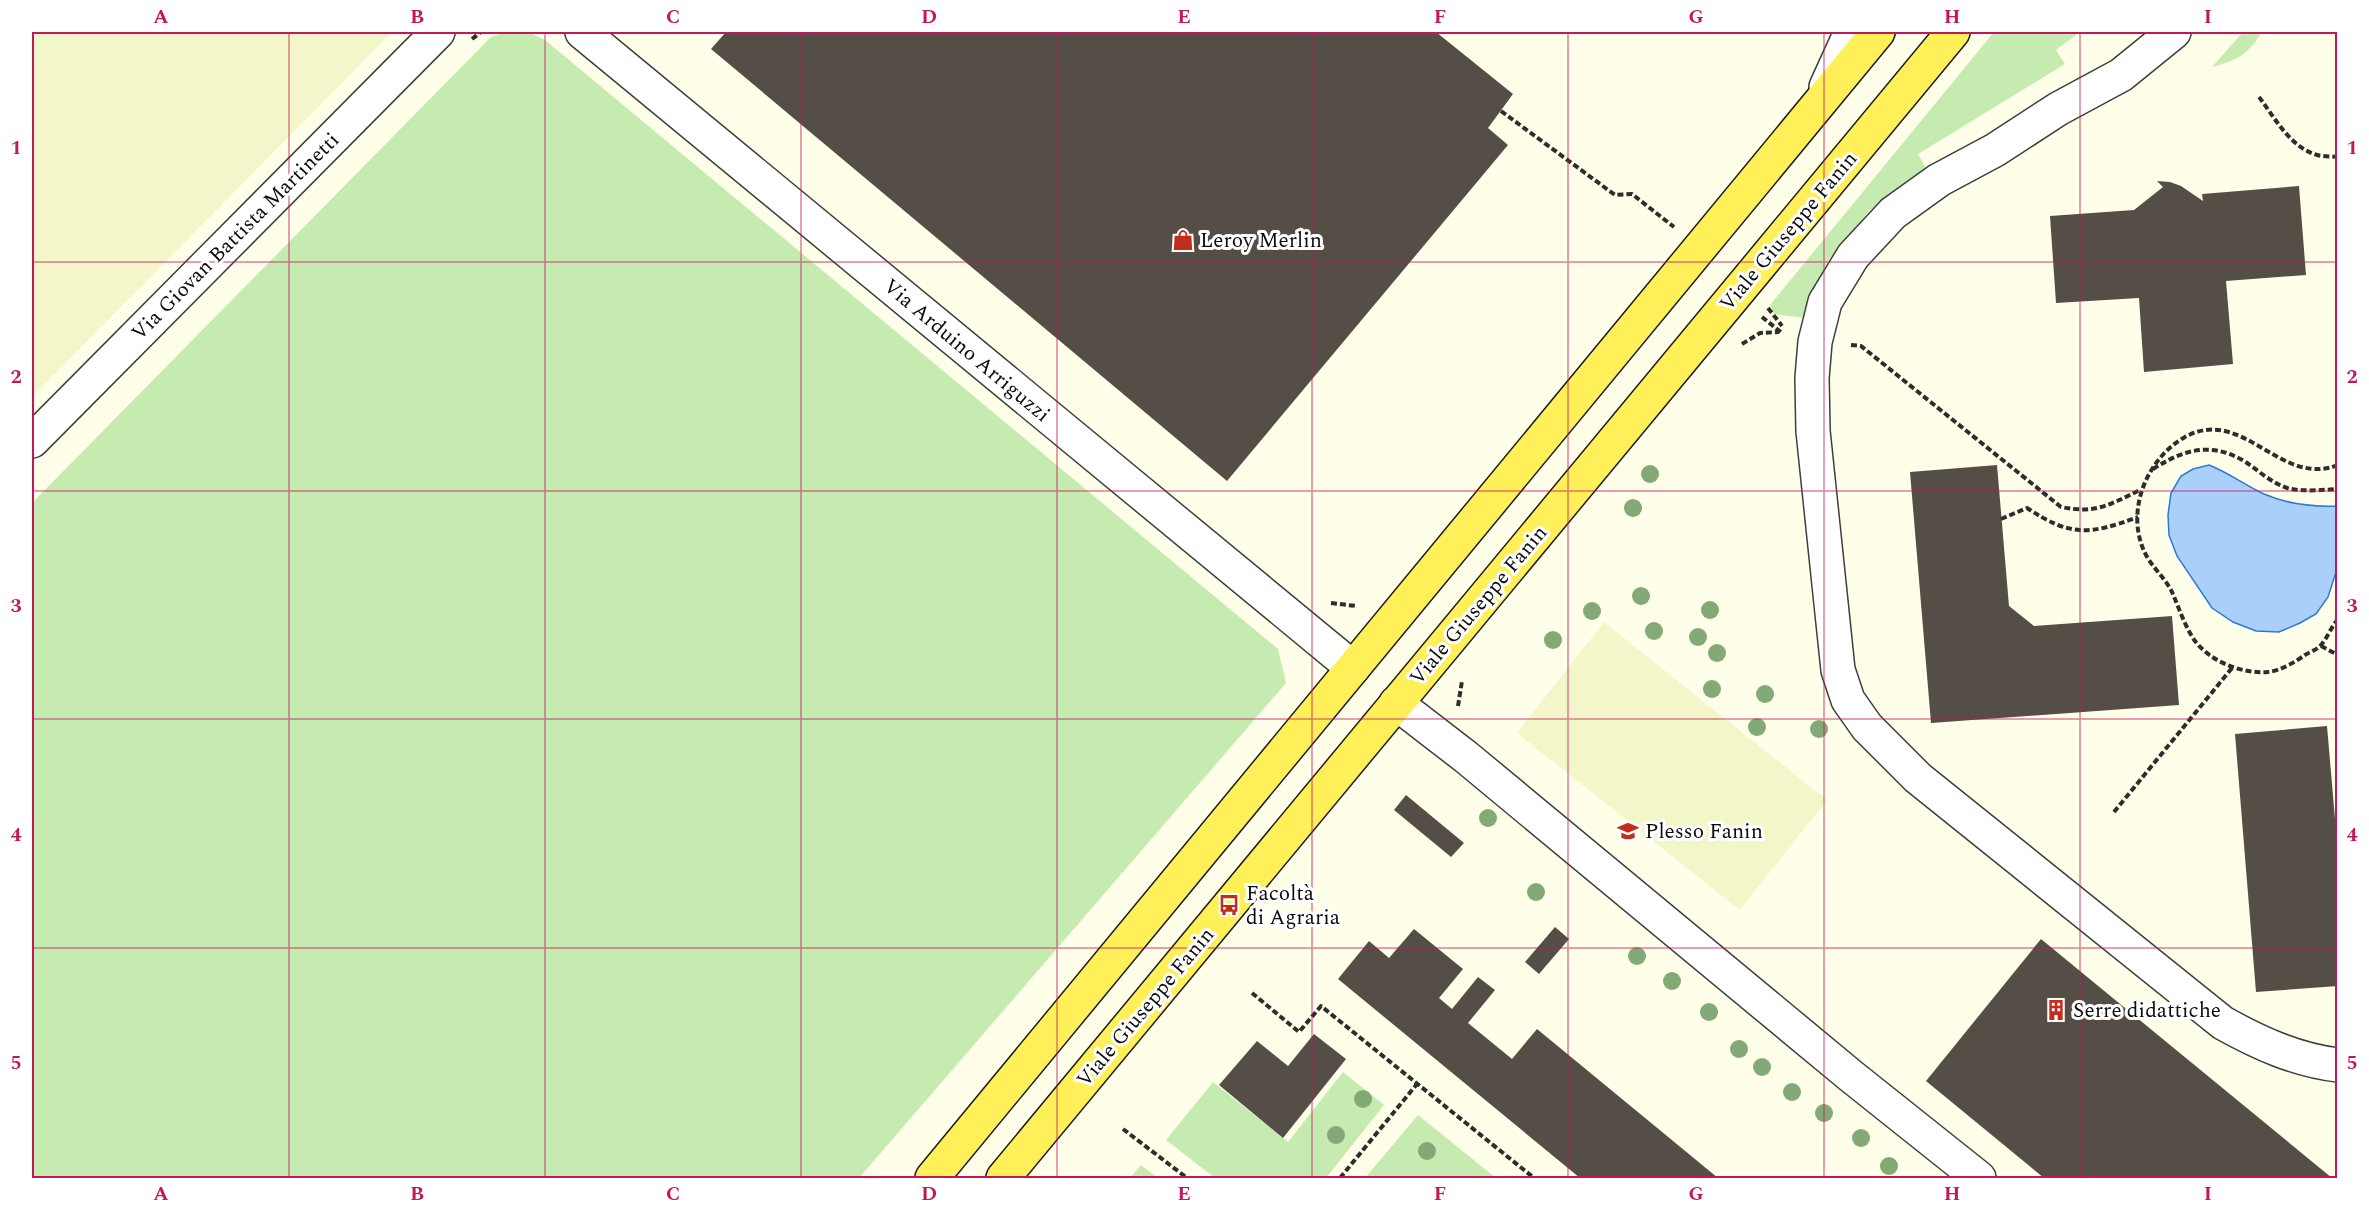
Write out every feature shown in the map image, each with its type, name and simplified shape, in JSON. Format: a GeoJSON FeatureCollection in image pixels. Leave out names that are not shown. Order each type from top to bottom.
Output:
{"type":"FeatureCollection","features":[{"type":"Feature","properties":{"kind":"main road"},"geometry":{"type":"LineString","coordinates":[[932,1179],[1878,32]]}},
{"type":"Feature","properties":{"kind":"main road","name":"Viale Giuseppe Fanin"},"geometry":{"type":"LineString","coordinates":[[1003,1179],[1953,32]]}},
{"type":"Feature","properties":{"kind":"street","name":"Via Giovan Battista Martinetti"},"geometry":{"type":"LineString","coordinates":[[32,441],[438,32]]}},
{"type":"Feature","properties":{"kind":"street","name":"Via Arduino Arriguzzi"},"geometry":{"type":"LineString","coordinates":[[582,32],[1353,668]]}},
{"type":"Feature","properties":{"kind":"street"},"geometry":{"type":"LineString","coordinates":[[1818,103],[1851,32]]}},
{"type":"Feature","properties":{"kind":"street"},"geometry":{"type":"LineString","coordinates":[[2174,32],[2121,75],[2058,109],[1995,150],[1939,180],[1893,213],[1853,256],[1801,337],[1812,378],[1813,431],[1838,670],[1848,700],[1867,727],[1918,778],[2223,1023],[2257,1042],[2288,1054],[2337,1065]]}},
{"type":"Feature","properties":{"kind":"street"},"geometry":{"type":"LineString","coordinates":[[1396,703],[1467,757],[1979,1179]]}},
{"type":"Feature","properties":{"kind":"path"},"geometry":{"type":"LineString","coordinates":[[2259,98],[2289,137],[2302,148],[2316,155],[2337,157]]}},
{"type":"Feature","properties":{"kind":"path"},"geometry":{"type":"LineString","coordinates":[[1501,111],[1615,195],[1632,194],[1701,247]]}},
{"type":"Feature","properties":{"kind":"path"},"geometry":{"type":"LineString","coordinates":[[1745,285],[1801,337],[1861,346],[2061,507],[2081,511],[2106,507],[2140,490]]}},
{"type":"Feature","properties":{"kind":"path"},"geometry":{"type":"LineString","coordinates":[[2337,465],[2314,471],[2291,466],[2251,440],[2232,432],[2210,430],[2186,436],[2161,454],[2150,471],[2140,490],[2138,517],[2145,553],[2170,589],[2195,641],[2212,658],[2232,668],[2268,672],[2292,663],[2320,646],[2337,619]]}},
{"type":"Feature","properties":{"kind":"path"},"geometry":{"type":"LineString","coordinates":[[2150,471],[2169,459],[2195,449],[2217,451],[2242,460],[2268,479],[2288,488],[2337,489]]}},
{"type":"Feature","properties":{"kind":"path"},"geometry":{"type":"LineString","coordinates":[[2001,519],[2026,508],[2050,523],[2066,529],[2088,532],[2113,527],[2138,517]]}},
{"type":"Feature","properties":{"kind":"path"},"geometry":{"type":"LineString","coordinates":[[2320,646],[2337,655]]}},
{"type":"Feature","properties":{"kind":"path"},"geometry":{"type":"LineString","coordinates":[[2114,812],[2232,668]]}},
{"type":"Feature","properties":{"kind":"path"},"geometry":{"type":"LineString","coordinates":[[1252,993],[1299,1032],[1321,1006],[1534,1179]]}},
{"type":"Feature","properties":{"kind":"path"},"geometry":{"type":"LineString","coordinates":[[1340,1179],[1417,1084]]}},
{"type":"Feature","properties":{"kind":"path"},"geometry":{"type":"LineString","coordinates":[[1123,1129],[1187,1179]]}},
{"type":"Feature","properties":{"kind":"green space"},"geometry":{"type":"Polygon","coordinates":[[[32,32],[392,32],[32,397],[32,32]]]}},
{"type":"Feature","properties":{"kind":"green space"},"geometry":{"type":"Polygon","coordinates":[[[505,32],[528,32],[545,40],[1278,649],[1286,683],[859,1178],[32,1178],[32,503],[491,37],[505,32]]]}},
{"type":"Feature","properties":{"kind":"green space"},"geometry":{"type":"Polygon","coordinates":[[[1994,32],[2080,32],[2056,50],[2065,64],[1918,154],[1928,172],[1870,210],[1827,262],[1805,318],[1774,314],[1770,305],[1994,32]]]}},
{"type":"Feature","properties":{"kind":"green space"},"geometry":{"type":"Polygon","coordinates":[[[2243,32],[2262,32],[2242,55],[2212,67],[2243,32]]]}},
{"type":"Feature","properties":{"kind":"green space"},"geometry":{"type":"Polygon","coordinates":[[[1604,622],[1827,800],[1740,910],[1517,733],[1604,622]]]}},
{"type":"Feature","properties":{"kind":"green space"},"geometry":{"type":"Polygon","coordinates":[[[1343,1072],[1384,1105],[1326,1178],[1215,1178],[1166,1140],[1213,1082],[1288,1142],[1343,1072]]]}},
{"type":"Feature","properties":{"kind":"green space"},"geometry":{"type":"Polygon","coordinates":[[[1418,1115],[1496,1178],[1365,1178],[1418,1115]]]}},
{"type":"Feature","properties":{"kind":"green space"},"geometry":{"type":"Polygon","coordinates":[[[1141,1165],[1158,1178],[1130,1178],[1141,1165]]]}},
{"type":"Feature","properties":{"kind":"water"},"geometry":{"type":"Polygon","coordinates":[[[2209,465],[2282,500],[2318,506],[2337,506],[2337,569],[2328,597],[2316,614],[2279,632],[2256,631],[2233,622],[2212,608],[2177,556],[2169,535],[2168,515],[2171,493],[2181,476],[2193,469],[2209,465]]]}},
{"type":"Feature","properties":{"kind":"building","name":"Leroy Merlin"},"geometry":{"type":"Polygon","coordinates":[[[726,32],[1436,32],[1513,94],[1488,128],[1508,145],[1227,481],[711,49],[726,32]]]}},
{"type":"Feature","properties":{"kind":"building"},"geometry":{"type":"Polygon","coordinates":[[[2157,181],[2181,186],[2203,201],[2202,194],[2299,186],[2306,275],[2226,281],[2233,364],[2144,372],[2139,298],[2056,303],[2050,216],[2134,210],[2163,187],[2157,181]]]}},
{"type":"Feature","properties":{"kind":"building"},"geometry":{"type":"Polygon","coordinates":[[[1997,465],[2009,606],[2034,626],[2172,616],[2179,705],[1931,723],[1910,472],[1997,465]]]}},
{"type":"Feature","properties":{"kind":"building"},"geometry":{"type":"Polygon","coordinates":[[[2327,726],[2338,854],[2338,986],[2256,992],[2235,734],[2327,726]]]}},
{"type":"Feature","properties":{"kind":"building"},"geometry":{"type":"Polygon","coordinates":[[[1406,795],[1464,843],[1451,857],[1394,810],[1406,795]]]}},
{"type":"Feature","properties":{"kind":"building"},"geometry":{"type":"Polygon","coordinates":[[[1555,927],[1569,939],[1539,974],[1525,962],[1555,927]]]}},
{"type":"Feature","properties":{"kind":"building"},"geometry":{"type":"Polygon","coordinates":[[[1414,929],[1463,969],[1439,998],[1452,1009],[1478,977],[1495,990],[1468,1023],[1512,1059],[1537,1029],[1718,1178],[1580,1178],[1338,979],[1369,941],[1389,958],[1414,929]]]}},
{"type":"Feature","properties":{"kind":"building","name":"Serre didattiche"},"geometry":{"type":"Polygon","coordinates":[[[2041,939],[2332,1178],[2044,1178],[1926,1081],[2041,939]]]}},
{"type":"Feature","properties":{"kind":"building"},"geometry":{"type":"Polygon","coordinates":[[[1314,1034],[1346,1059],[1283,1138],[1219,1085],[1257,1041],[1288,1066],[1314,1034]]]}},
{"type":"Feature","properties":{"kind":"place","name":"Leroy Merlin"},"geometry":{"type":"Point","coordinates":[1183,240]}},
{"type":"Feature","properties":{"kind":"place","name":"Plesso Fanin"},"geometry":{"type":"Point","coordinates":[1628,831]}},
{"type":"Feature","properties":{"kind":"place","name":"Facoltà di Agraria"},"geometry":{"type":"Point","coordinates":[1229,905]}},
{"type":"Feature","properties":{"kind":"place","name":"Serre didattiche"},"geometry":{"type":"Point","coordinates":[2056,1010]}}]}
